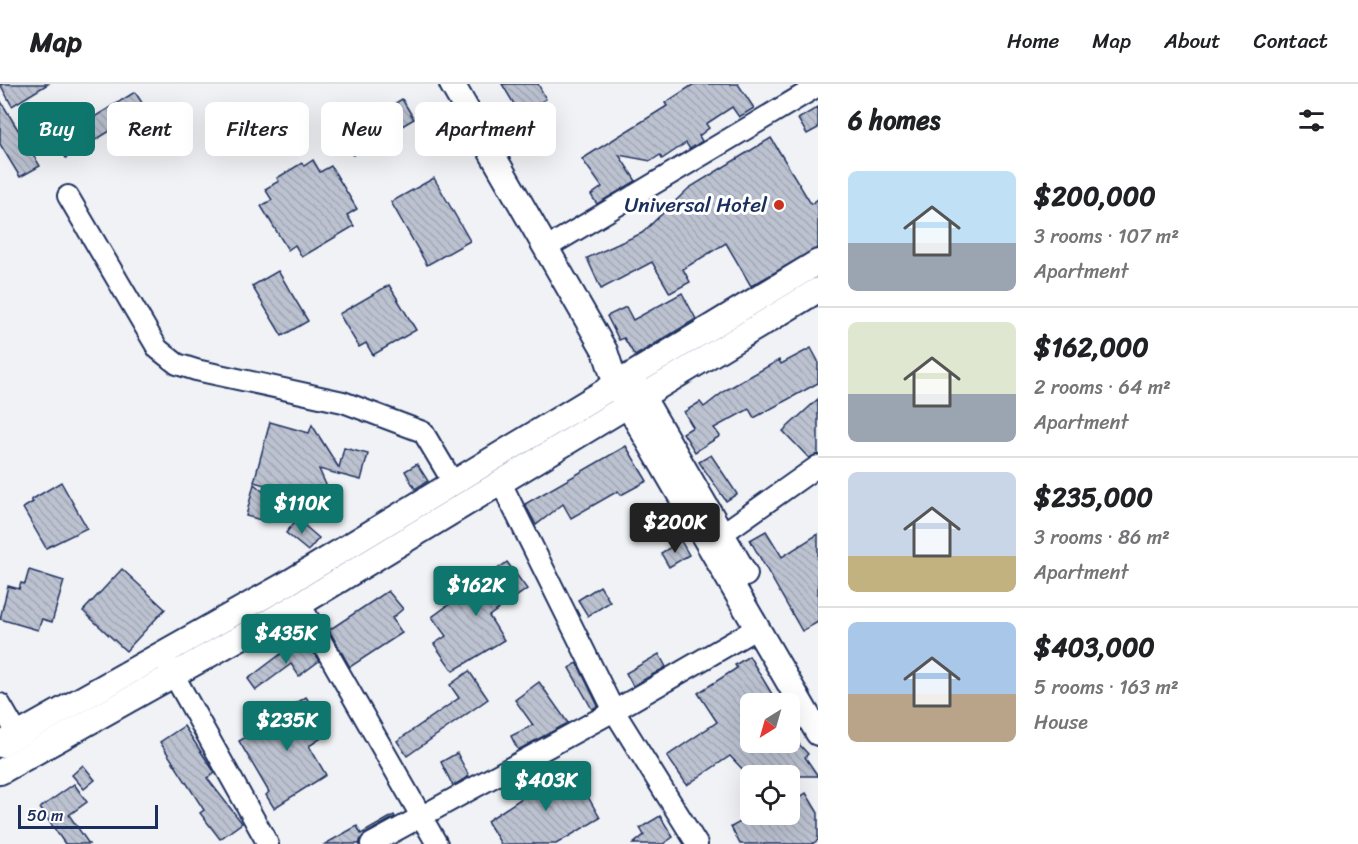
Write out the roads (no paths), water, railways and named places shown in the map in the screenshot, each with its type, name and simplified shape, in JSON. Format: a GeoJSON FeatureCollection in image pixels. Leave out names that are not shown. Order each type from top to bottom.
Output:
{"type":"FeatureCollection","features":[{"type":"Feature","properties":{"kind":"main road"},"geometry":{"type":"LineString","coordinates":[[458,86],[605,351],[722,534],[818,701]]}},
{"type":"Feature","properties":{"kind":"main road"},"geometry":{"type":"LineString","coordinates":[[0,772],[300,604],[500,481],[818,262]]}},
{"type":"Feature","properties":{"kind":"main road"},"geometry":{"type":"LineString","coordinates":[[9,740],[288,583],[454,484],[818,290]]}},
{"type":"Feature","properties":{"kind":"main road"},"geometry":{"type":"LineString","coordinates":[[630,391],[757,628],[818,733]]}},
{"type":"Feature","properties":{"kind":"street"},"geometry":{"type":"LineString","coordinates":[[546,248],[818,86]]}},
{"type":"Feature","properties":{"kind":"street"},"geometry":{"type":"LineString","coordinates":[[68,196],[158,349],[177,363],[196,370],[343,402],[423,432],[454,484]]}},
{"type":"Feature","properties":{"kind":"street"},"geometry":{"type":"LineString","coordinates":[[722,534],[818,466]]}},
{"type":"Feature","properties":{"kind":"street"},"geometry":{"type":"LineString","coordinates":[[500,481],[614,711],[697,844]]}},
{"type":"Feature","properties":{"kind":"street"},"geometry":{"type":"LineString","coordinates":[[300,604],[420,818],[437,844]]}},
{"type":"Feature","properties":{"kind":"street"},"geometry":{"type":"LineString","coordinates":[[371,844],[614,711],[757,628]]}},
{"type":"Feature","properties":{"kind":"street"},"geometry":{"type":"LineString","coordinates":[[161,653],[268,844]]}},
{"type":"Feature","properties":{"kind":"street"},"geometry":{"type":"LineString","coordinates":[[0,704],[9,740]]}},
{"type":"Feature","properties":{"kind":"place","name":"Universal Hotel"},"geometry":{"type":"Point","coordinates":[779,205]}}]}
